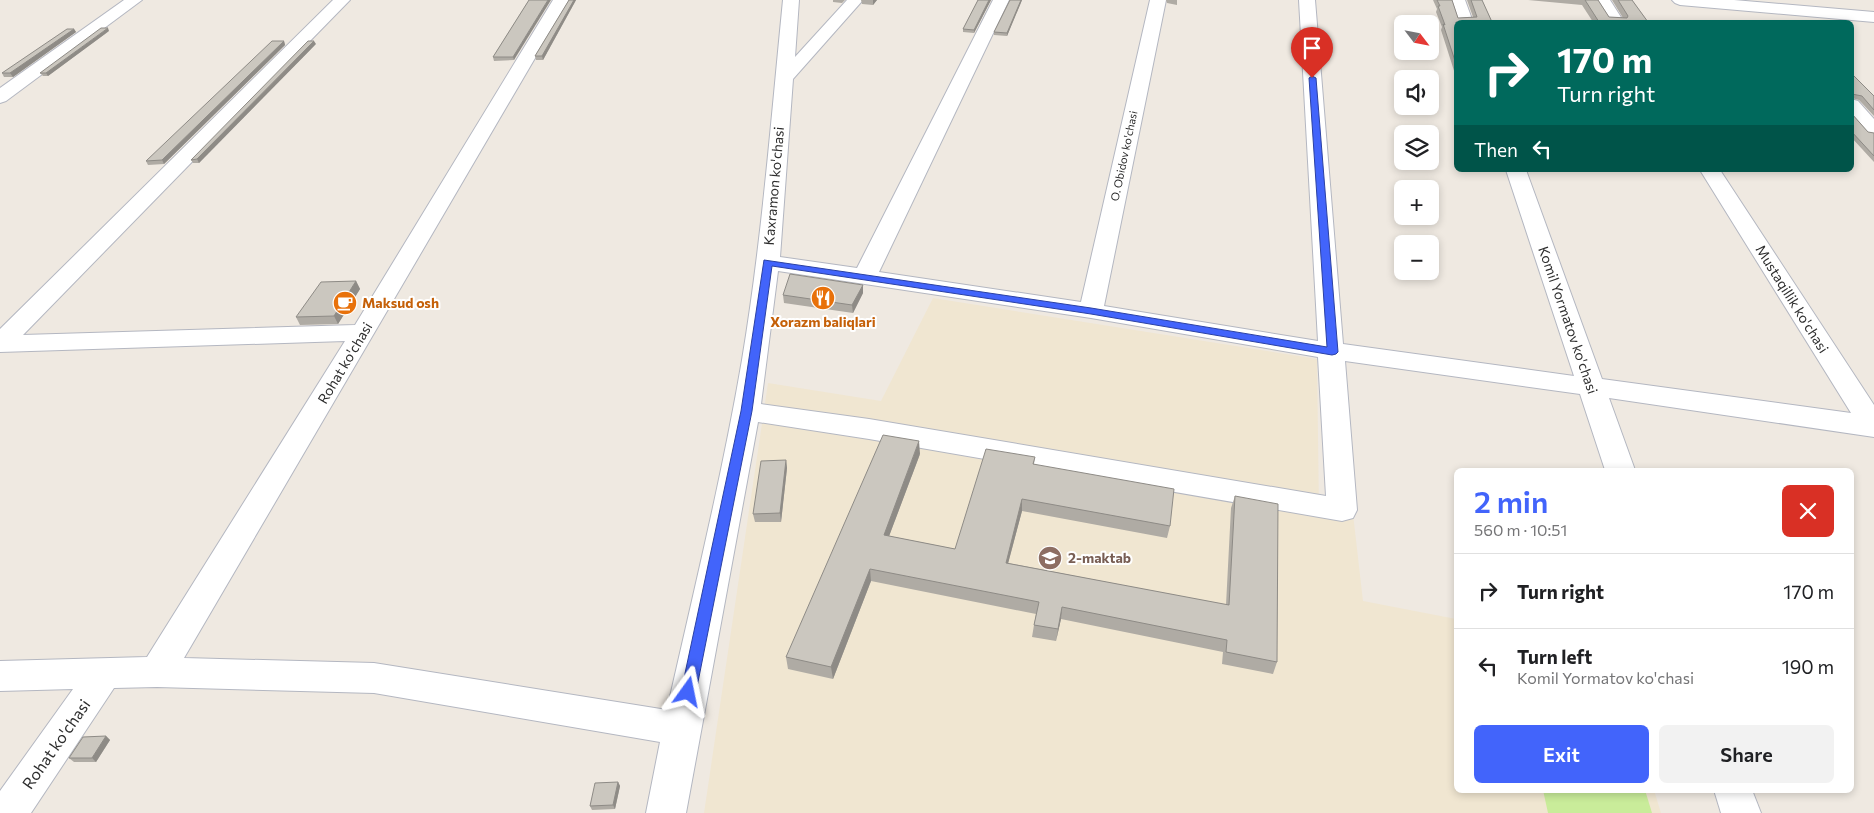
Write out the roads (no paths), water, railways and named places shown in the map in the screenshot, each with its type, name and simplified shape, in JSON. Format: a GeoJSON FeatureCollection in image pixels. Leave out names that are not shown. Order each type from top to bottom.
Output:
{"type":"FeatureCollection","features":[{"type":"Feature","properties":{"kind":"street"},"geometry":{"type":"LineString","coordinates":[[0,97],[134,0]]}},
{"type":"Feature","properties":{"kind":"street"},"geometry":{"type":"LineString","coordinates":[[342,0],[0,344],[363,333]]}},
{"type":"Feature","properties":{"kind":"street","name":"Rohat ko'chasi"},"geometry":{"type":"LineString","coordinates":[[157,672],[363,333],[561,0]]}},
{"type":"Feature","properties":{"kind":"street","name":"Kaxramon ko'chasi"},"geometry":{"type":"LineString","coordinates":[[666,813],[681,729],[747,411],[768,262],[791,0]]}},
{"type":"Feature","properties":{"kind":"street"},"geometry":{"type":"LineString","coordinates":[[784,79],[855,0]]}},
{"type":"Feature","properties":{"kind":"street"},"geometry":{"type":"LineString","coordinates":[[865,277],[1001,0]]}},
{"type":"Feature","properties":{"kind":"street","name":"O. Obidov ko'chasi"},"geometry":{"type":"LineString","coordinates":[[1091,311],[1158,0]]}},
{"type":"Feature","properties":{"kind":"street"},"geometry":{"type":"LineString","coordinates":[[747,411],[879,431],[1342,510],[1307,0]]}},
{"type":"Feature","properties":{"kind":"street"},"geometry":{"type":"LineString","coordinates":[[1457,0],[1464,20]]}},
{"type":"Feature","properties":{"kind":"street"},"geometry":{"type":"LineString","coordinates":[[1602,0],[1615,20]]}},
{"type":"Feature","properties":{"kind":"street"},"geometry":{"type":"LineString","coordinates":[[1680,0],[1757,3],[1874,17]]}},
{"type":"Feature","properties":{"kind":"street"},"geometry":{"type":"LineString","coordinates":[[1757,3],[1773,20]]}},
{"type":"Feature","properties":{"kind":"street"},"geometry":{"type":"LineString","coordinates":[[1854,108],[1874,130]]}},
{"type":"Feature","properties":{"kind":"street","name":"Komil Yormatov ko'chasi"},"geometry":{"type":"LineString","coordinates":[[1517,172],[1619,468]]}},
{"type":"Feature","properties":{"kind":"street","name":"Mustaqillik ko'chasi"},"geometry":{"type":"LineString","coordinates":[[1711,172],[1874,426]]}},
{"type":"Feature","properties":{"kind":"street"},"geometry":{"type":"LineString","coordinates":[[768,262],[1091,311],[1332,352],[1874,426]]}},
{"type":"Feature","properties":{"kind":"street"},"geometry":{"type":"LineString","coordinates":[[0,676],[157,672],[374,678],[681,729]]}},
{"type":"Feature","properties":{"kind":"street","name":"Rohat ko'chasi"},"geometry":{"type":"LineString","coordinates":[[8,813],[104,674]]}},
{"type":"Feature","properties":{"kind":"street"},"geometry":{"type":"LineString","coordinates":[[1734,793],[1741,813]]}},
{"type":"Feature","properties":{"kind":"place","name":"Xorazm baliqlari"},"geometry":{"type":"Point","coordinates":[823,298]}},
{"type":"Feature","properties":{"kind":"place","name":"Maksud osh"},"geometry":{"type":"Point","coordinates":[345,303]}},
{"type":"Feature","properties":{"kind":"place","name":"2-maktab"},"geometry":{"type":"Point","coordinates":[1050,558]}}]}
